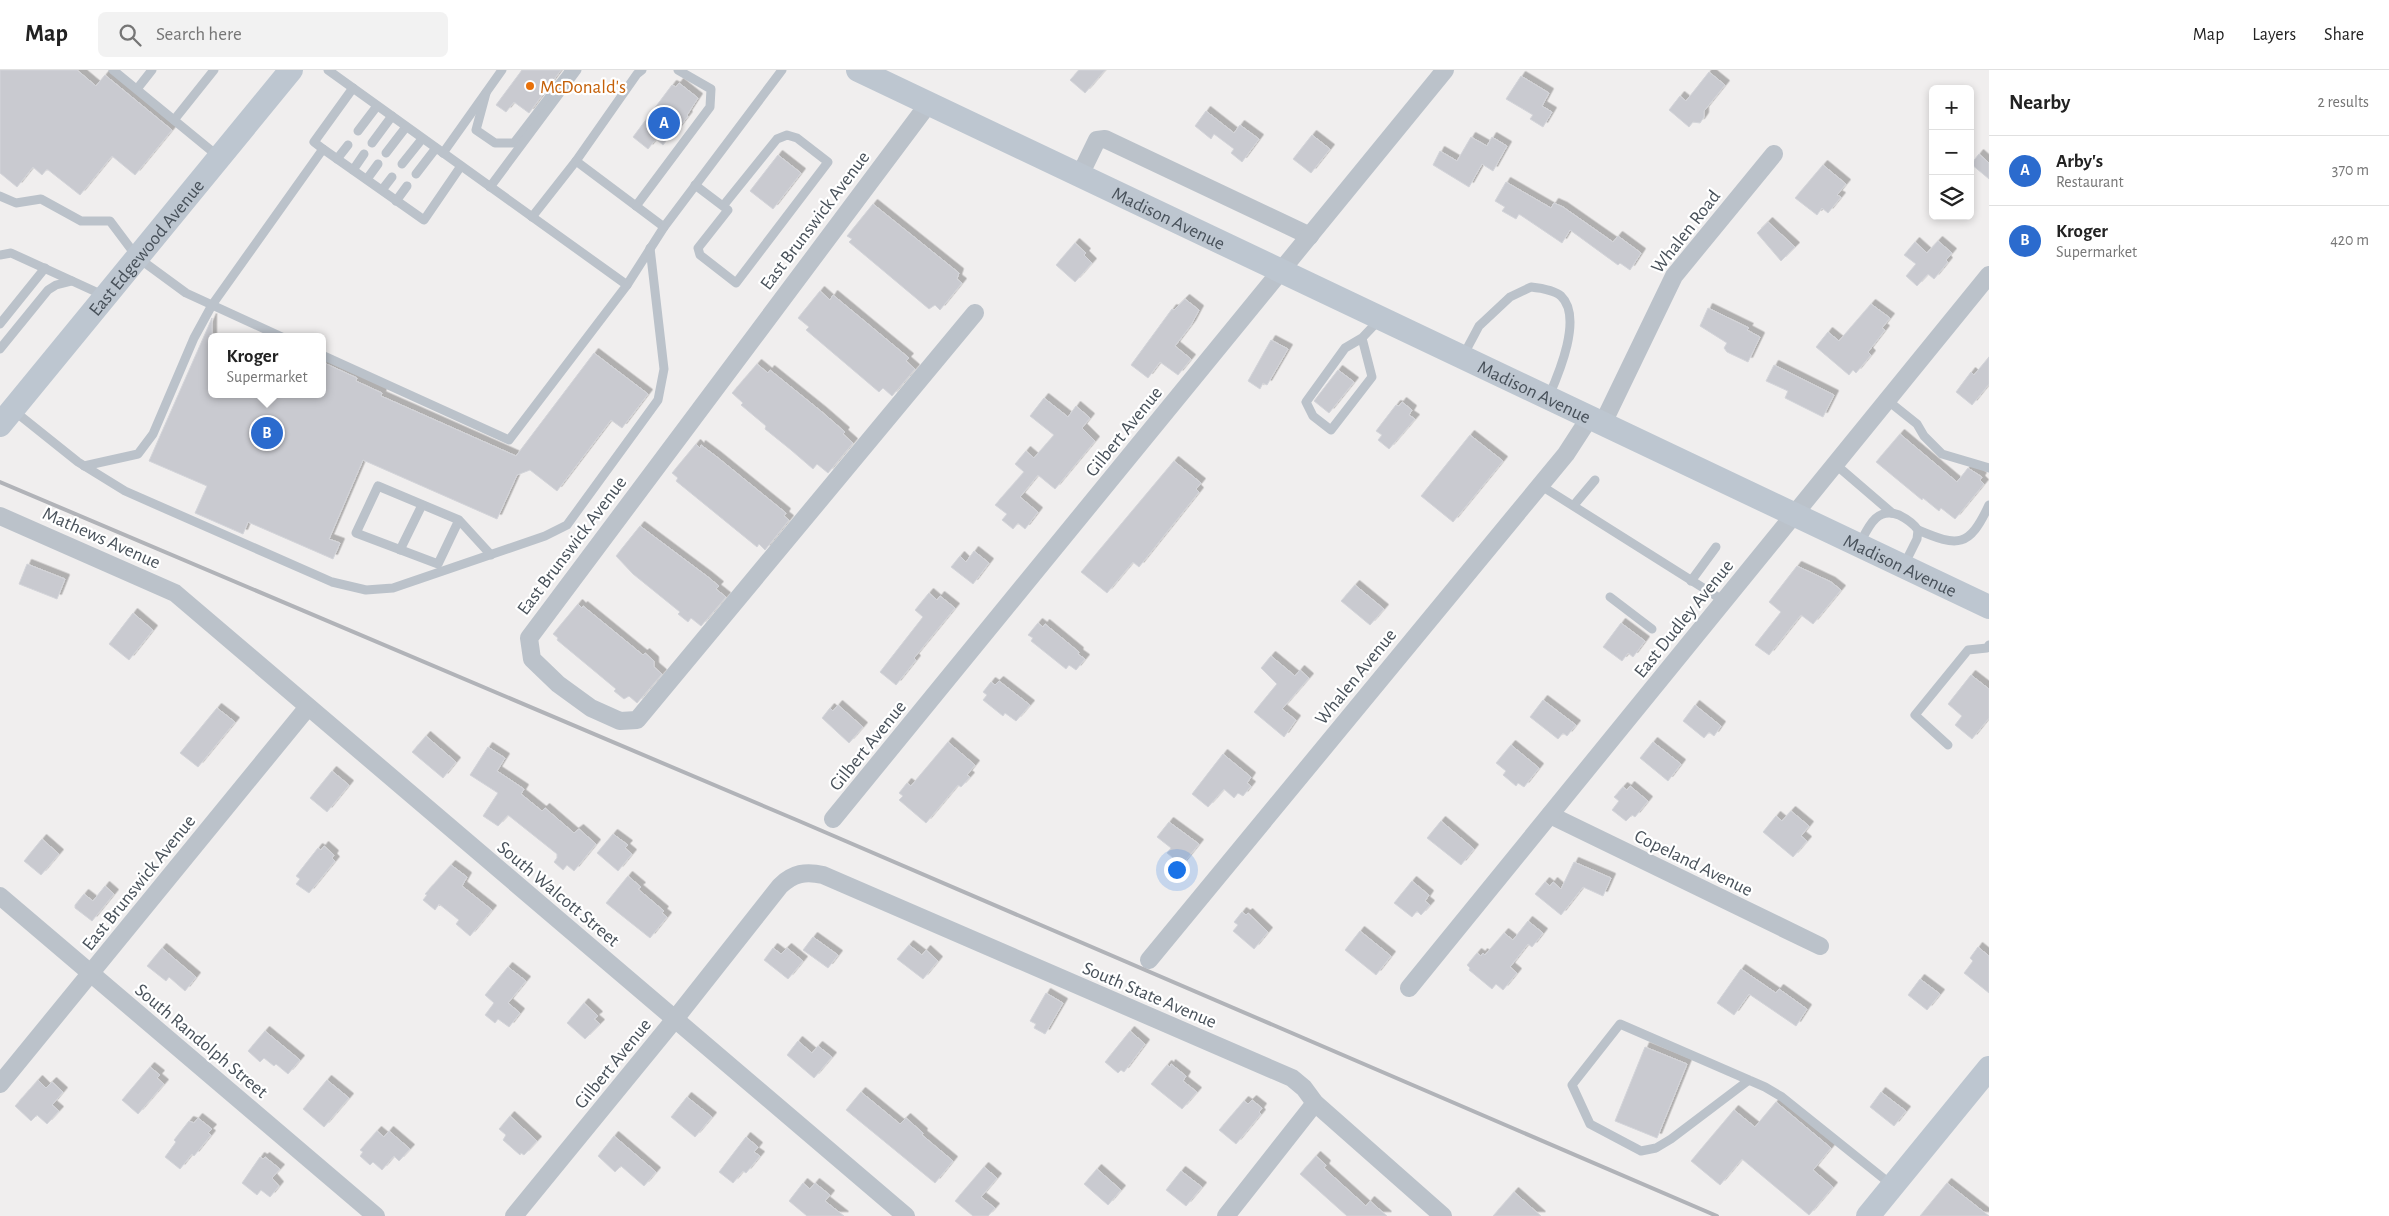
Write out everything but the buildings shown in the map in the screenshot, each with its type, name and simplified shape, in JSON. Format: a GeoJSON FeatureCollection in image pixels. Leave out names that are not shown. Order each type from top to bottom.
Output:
{"type":"FeatureCollection","features":[{"type":"Feature","properties":{"kind":"main road","name":"East Edgewood Avenue"},"geometry":{"type":"LineString","coordinates":[[5,414],[138,257],[290,70]]}},
{"type":"Feature","properties":{"kind":"main road","name":"Madison Avenue"},"geometry":{"type":"LineString","coordinates":[[858,70],[1382,317],[1989,607]]}},
{"type":"Feature","properties":{"kind":"main road"},"geometry":{"type":"LineString","coordinates":[[1868,1216],[1989,1068]]}},
{"type":"Feature","properties":{"kind":"street","name":"Gilbert Avenue"},"geometry":{"type":"LineString","coordinates":[[834,819],[1445,70]]}},
{"type":"Feature","properties":{"kind":"street","name":"East Brunswick Avenue"},"geometry":{"type":"LineString","coordinates":[[929,103],[529,638],[532,659],[558,684],[591,708],[620,721],[637,720],[975,313]]}},
{"type":"Feature","properties":{"kind":"street"},"geometry":{"type":"LineString","coordinates":[[1080,175],[1097,140],[1105,138],[1310,236]]}},
{"type":"Feature","properties":{"kind":"street","name":"Whalen Road"},"geometry":{"type":"LineString","coordinates":[[1596,420],[1674,276],[1774,154]]}},
{"type":"Feature","properties":{"kind":"street","name":"East Dudley Avenue"},"geometry":{"type":"LineString","coordinates":[[1409,988],[1989,275]]}},
{"type":"Feature","properties":{"kind":"street","name":"Whalen Avenue"},"geometry":{"type":"LineString","coordinates":[[1150,960],[1570,448],[1596,420]]}},
{"type":"Feature","properties":{"kind":"street","name":"Mathews Avenue"},"geometry":{"type":"LineString","coordinates":[[0,516],[175,593],[185,601]]}},
{"type":"Feature","properties":{"kind":"street","name":"South Walcott Street"},"geometry":{"type":"LineString","coordinates":[[185,601],[308,708],[906,1216]]}},
{"type":"Feature","properties":{"kind":"street","name":"East Brunswick Avenue"},"geometry":{"type":"LineString","coordinates":[[0,1084],[308,708]]}},
{"type":"Feature","properties":{"kind":"street","name":"Copeland Avenue"},"geometry":{"type":"LineString","coordinates":[[1550,815],[1820,946]]}},
{"type":"Feature","properties":{"kind":"street","name":"Gilbert Avenue"},"geometry":{"type":"LineString","coordinates":[[514,1216],[675,1019],[780,886],[787,880],[802,873]]}},
{"type":"Feature","properties":{"kind":"street","name":"South State Avenue"},"geometry":{"type":"LineString","coordinates":[[802,873],[823,875],[1292,1078],[1304,1088],[1316,1103],[1443,1216]]}},
{"type":"Feature","properties":{"kind":"street","name":"South Randolph Street"},"geometry":{"type":"LineString","coordinates":[[0,896],[376,1216]]}},
{"type":"Feature","properties":{"kind":"street"},"geometry":{"type":"LineString","coordinates":[[1226,1216],[1316,1103]]}},
{"type":"Feature","properties":{"kind":"lane"},"geometry":{"type":"LineString","coordinates":[[113,70],[218,157]]}},
{"type":"Feature","properties":{"kind":"lane"},"geometry":{"type":"LineString","coordinates":[[136,90],[152,70]]}},
{"type":"Feature","properties":{"kind":"lane"},"geometry":{"type":"LineString","coordinates":[[174,120],[214,70]]}},
{"type":"Feature","properties":{"kind":"lane"},"geometry":{"type":"LineString","coordinates":[[328,70],[627,286]]}},
{"type":"Feature","properties":{"kind":"lane"},"geometry":{"type":"LineString","coordinates":[[416,174],[440,150],[502,70]]}},
{"type":"Feature","properties":{"kind":"lane"},"geometry":{"type":"LineString","coordinates":[[486,93],[476,130],[495,143],[514,143],[570,70]]}},
{"type":"Feature","properties":{"kind":"lane"},"geometry":{"type":"LineString","coordinates":[[490,186],[578,70]]}},
{"type":"Feature","properties":{"kind":"lane"},"geometry":{"type":"LineString","coordinates":[[532,217],[576,161],[637,74],[642,70]]}},
{"type":"Feature","properties":{"kind":"lane"},"geometry":{"type":"LineString","coordinates":[[636,206],[710,107],[712,89],[678,70]]}},
{"type":"Feature","properties":{"kind":"lane"},"geometry":{"type":"LineString","coordinates":[[326,357],[509,440],[627,286],[664,227],[782,70]]}},
{"type":"Feature","properties":{"kind":"lane"},"geometry":{"type":"LineString","coordinates":[[354,88],[314,142],[337,159],[424,220],[461,166]]}},
{"type":"Feature","properties":{"kind":"lane"},"geometry":{"type":"LineString","coordinates":[[358,131],[377,106]]}},
{"type":"Feature","properties":{"kind":"lane"},"geometry":{"type":"LineString","coordinates":[[372,143],[392,116]]}},
{"type":"Feature","properties":{"kind":"lane"},"geometry":{"type":"LineString","coordinates":[[386,153],[406,127]]}},
{"type":"Feature","properties":{"kind":"lane"},"geometry":{"type":"LineString","coordinates":[[696,185],[728,210],[698,248],[700,255],[736,283],[828,162],[797,138],[787,135],[777,139],[723,206]]}},
{"type":"Feature","properties":{"kind":"lane"},"geometry":{"type":"LineString","coordinates":[[402,164],[422,138]]}},
{"type":"Feature","properties":{"kind":"lane"},"geometry":{"type":"LineString","coordinates":[[337,159],[348,144]]}},
{"type":"Feature","properties":{"kind":"lane"},"geometry":{"type":"LineString","coordinates":[[84,466],[138,454],[153,434],[194,338],[212,305],[323,148]]}},
{"type":"Feature","properties":{"kind":"lane"},"geometry":{"type":"LineString","coordinates":[[353,170],[364,154]]}},
{"type":"Feature","properties":{"kind":"lane"},"geometry":{"type":"LineString","coordinates":[[576,161],[664,227]]}},
{"type":"Feature","properties":{"kind":"lane"},"geometry":{"type":"LineString","coordinates":[[366,179],[378,164]]}},
{"type":"Feature","properties":{"kind":"lane"},"geometry":{"type":"LineString","coordinates":[[382,190],[392,177]]}},
{"type":"Feature","properties":{"kind":"lane"},"geometry":{"type":"LineString","coordinates":[[396,200],[407,186]]}},
{"type":"Feature","properties":{"kind":"lane"},"geometry":{"type":"LineString","coordinates":[[0,196],[16,203],[41,199],[82,221],[110,221],[138,257],[186,293],[273,333]]}},
{"type":"Feature","properties":{"kind":"lane"},"geometry":{"type":"LineString","coordinates":[[0,247],[105,296]]}},
{"type":"Feature","properties":{"kind":"lane"},"geometry":{"type":"LineString","coordinates":[[5,414],[84,466],[125,490],[332,582],[366,590],[393,588],[545,536],[567,524],[658,400],[664,369],[650,248]]}},
{"type":"Feature","properties":{"kind":"lane"},"geometry":{"type":"LineString","coordinates":[[0,255],[12,253]]}},
{"type":"Feature","properties":{"kind":"lane"},"geometry":{"type":"LineString","coordinates":[[0,324],[45,268]]}},
{"type":"Feature","properties":{"kind":"lane"},"geometry":{"type":"LineString","coordinates":[[0,349],[48,290],[56,285],[72,281]]}},
{"type":"Feature","properties":{"kind":"lane"},"geometry":{"type":"LineString","coordinates":[[1463,356],[1479,326],[1510,297],[1531,287],[1560,294],[1568,306],[1565,357],[1549,397]]}},
{"type":"Feature","properties":{"kind":"lane"},"geometry":{"type":"LineString","coordinates":[[1362,338],[1372,377],[1331,430],[1313,416],[1306,402],[1346,348],[1362,338],[1382,317]]}},
{"type":"Feature","properties":{"kind":"lane"},"geometry":{"type":"LineString","coordinates":[[1887,400],[1917,424],[1924,436],[1942,454],[1989,468]]}},
{"type":"Feature","properties":{"kind":"lane"},"geometry":{"type":"LineString","coordinates":[[1835,464],[1892,512],[1913,523],[1918,530],[1937,538],[1960,542],[1969,537],[1989,505]]}},
{"type":"Feature","properties":{"kind":"lane"},"geometry":{"type":"LineString","coordinates":[[1574,505],[1595,480]]}},
{"type":"Feature","properties":{"kind":"lane"},"geometry":{"type":"LineString","coordinates":[[1540,485],[1724,601]]}},
{"type":"Feature","properties":{"kind":"lane"},"geometry":{"type":"LineString","coordinates":[[448,570],[438,564],[356,534],[378,486],[459,520],[491,555]]}},
{"type":"Feature","properties":{"kind":"lane"},"geometry":{"type":"LineString","coordinates":[[400,550],[422,505]]}},
{"type":"Feature","properties":{"kind":"lane"},"geometry":{"type":"LineString","coordinates":[[1859,545],[1872,521],[1881,514],[1892,512]]}},
{"type":"Feature","properties":{"kind":"lane"},"geometry":{"type":"LineString","coordinates":[[438,564],[459,520]]}},
{"type":"Feature","properties":{"kind":"lane"},"geometry":{"type":"LineString","coordinates":[[1904,566],[1917,539],[1918,530]]}},
{"type":"Feature","properties":{"kind":"lane"},"geometry":{"type":"LineString","coordinates":[[1691,581],[1716,547]]}},
{"type":"Feature","properties":{"kind":"lane"},"geometry":{"type":"LineString","coordinates":[[1610,597],[1652,629]]}},
{"type":"Feature","properties":{"kind":"lane"},"geometry":{"type":"LineString","coordinates":[[1948,744],[1914,715],[1968,650],[1987,648],[1989,645]]}},
{"type":"Feature","properties":{"kind":"lane"},"geometry":{"type":"LineString","coordinates":[[1748,1080],[1671,1139],[1656,1148],[1641,1151],[1590,1124],[1572,1085],[1620,1024],[1748,1080],[1782,1097],[1893,1186]]}},
{"type":"Feature","properties":{"kind":"railway"},"geometry":{"type":"LineString","coordinates":[[0,482],[799,821],[1717,1216]]}},
{"type":"Feature","properties":{"kind":"place","name":"McDonald's"},"geometry":{"type":"Point","coordinates":[530,86]}},
{"type":"Feature","properties":{"kind":"place","name":"Arby's"},"geometry":{"type":"Point","coordinates":[664,123]}},
{"type":"Feature","properties":{"kind":"place","name":"Kroger"},"geometry":{"type":"Point","coordinates":[267,433]}}]}
